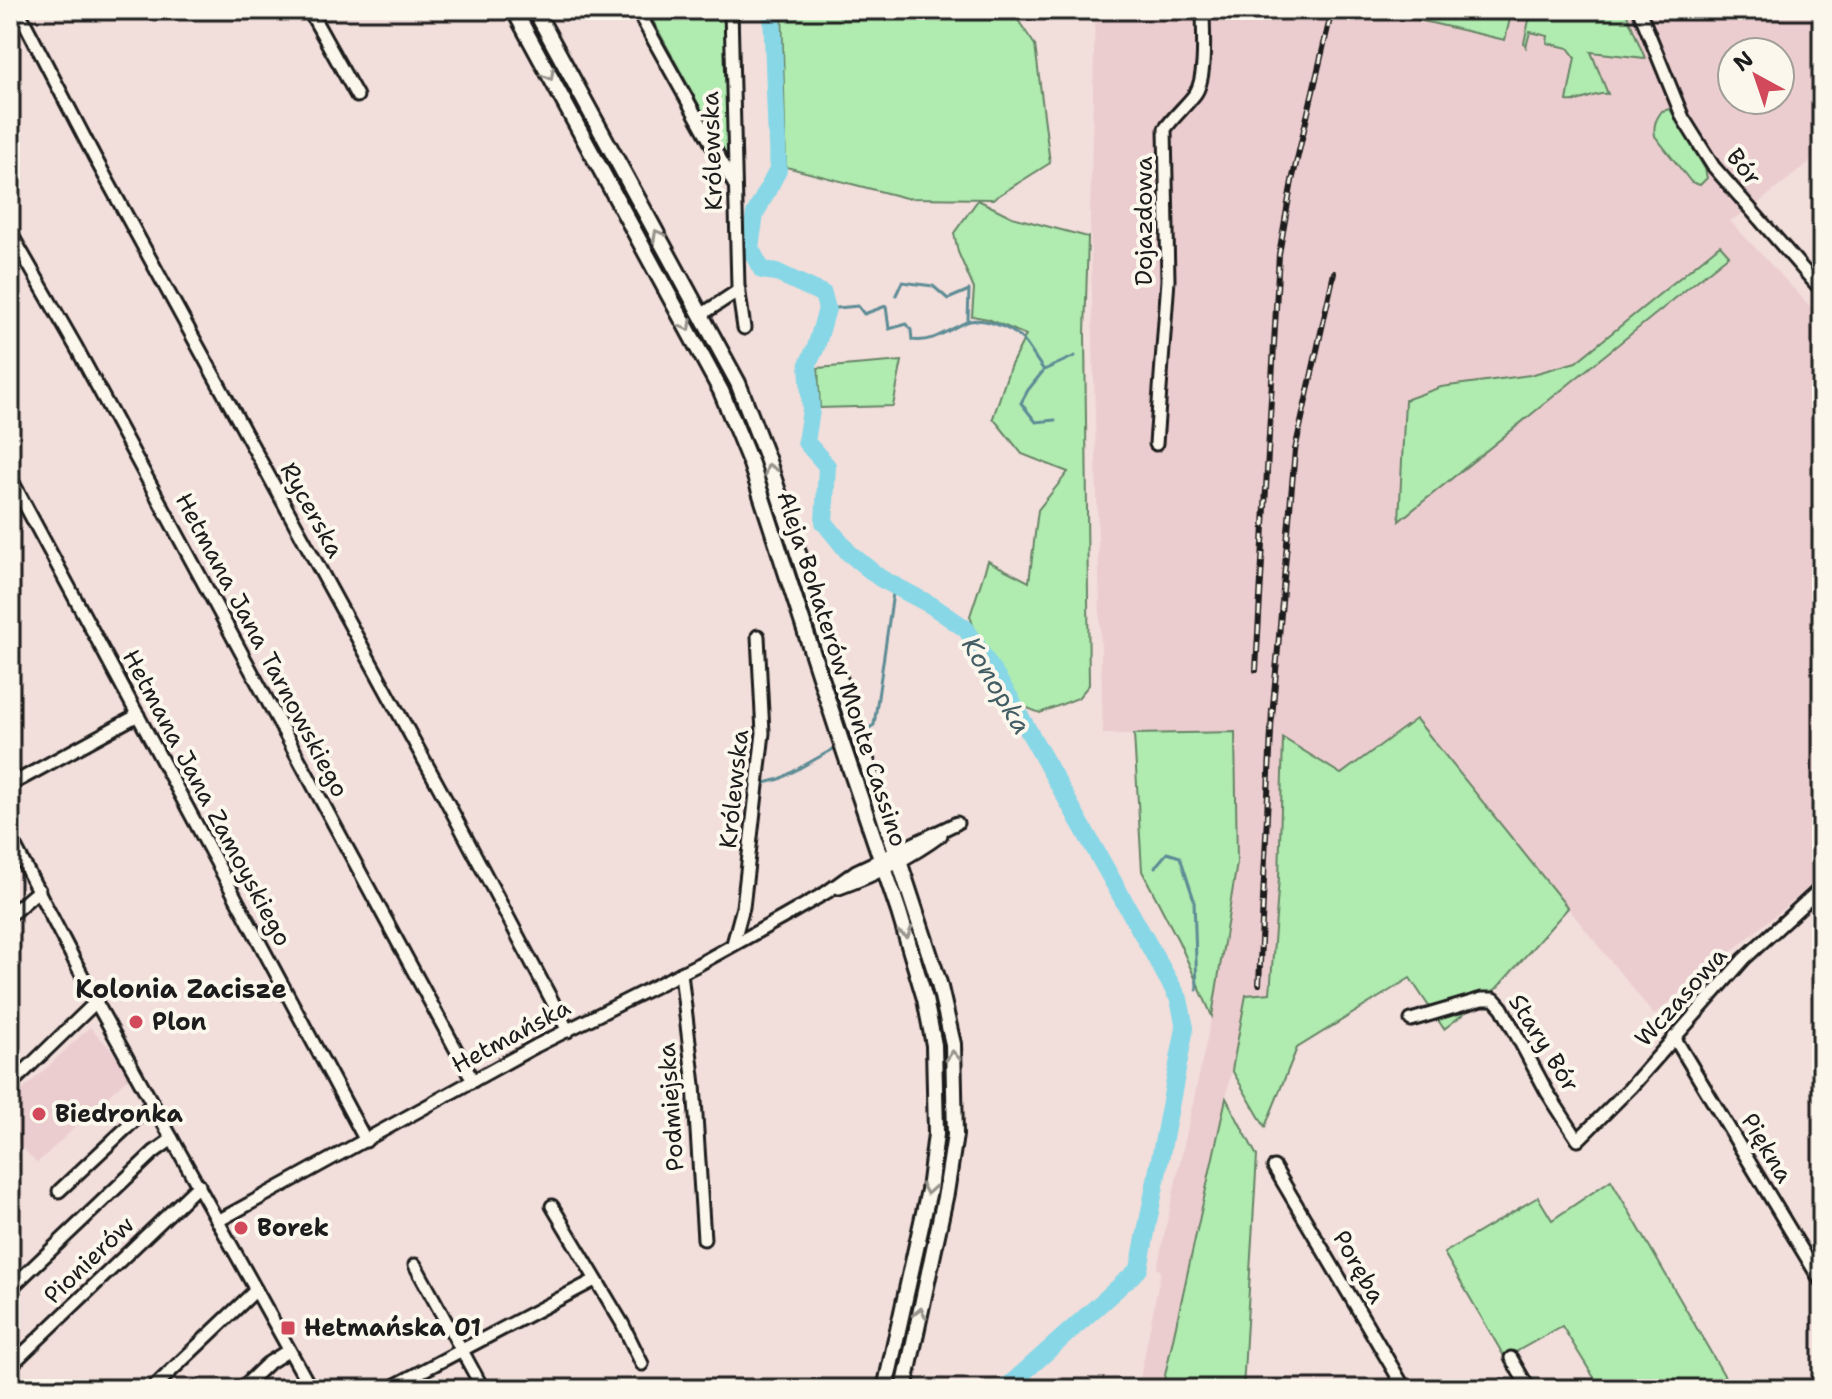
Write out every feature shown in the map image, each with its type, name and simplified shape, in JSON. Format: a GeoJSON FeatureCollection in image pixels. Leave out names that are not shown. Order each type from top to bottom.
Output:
{"type":"FeatureCollection","features":[{"type":"Feature","properties":{"kind":"main road","name":"Aleja Bohaterów Monte Cassino"},"geometry":{"type":"LineString","coordinates":[[514,10],[721,391],[751,464],[925,999],[934,1045],[936,1134],[929,1190],[885,1389]]}},
{"type":"Feature","properties":{"kind":"main road","name":"Aleja Bohaterów Monte Cassino"},"geometry":{"type":"LineString","coordinates":[[535,10],[738,383],[767,458],[858,733],[948,1018],[956,1089],[955,1135],[946,1193],[904,1389]]}},
{"type":"Feature","properties":{"kind":"street","name":"Rycerska"},"geometry":{"type":"LineString","coordinates":[[18,10],[110,186],[446,800],[568,1031]]}},
{"type":"Feature","properties":{"kind":"street"},"geometry":{"type":"LineString","coordinates":[[309,10],[357,96]]}},
{"type":"Feature","properties":{"kind":"street"},"geometry":{"type":"LineString","coordinates":[[637,10],[736,188]]}},
{"type":"Feature","properties":{"kind":"street","name":"Królewska"},"geometry":{"type":"LineString","coordinates":[[731,10],[739,290],[744,328]]}},
{"type":"Feature","properties":{"kind":"street","name":"Dojazdowa"},"geometry":{"type":"LineString","coordinates":[[1156,444],[1168,280],[1165,129],[1178,110],[1197,92],[1202,69],[1203,10]]}},
{"type":"Feature","properties":{"kind":"street","name":"Bór"},"geometry":{"type":"LineString","coordinates":[[1639,10],[1683,118],[1713,166],[1822,291]]}},
{"type":"Feature","properties":{"kind":"street","name":"Hetmana Jana Tarnowskiego"},"geometry":{"type":"LineString","coordinates":[[10,232],[76,347],[473,1081]]}},
{"type":"Feature","properties":{"kind":"street"},"geometry":{"type":"LineString","coordinates":[[701,315],[739,290]]}},
{"type":"Feature","properties":{"kind":"street","name":"Hetmana Jana Zamoyskiego"},"geometry":{"type":"LineString","coordinates":[[10,477],[366,1141]]}},
{"type":"Feature","properties":{"kind":"street","name":"Królewska"},"geometry":{"type":"LineString","coordinates":[[733,944],[743,907],[763,733],[758,636]]}},
{"type":"Feature","properties":{"kind":"street"},"geometry":{"type":"LineString","coordinates":[[10,785],[138,715]]}},
{"type":"Feature","properties":{"kind":"street","name":"Hetmańska"},"geometry":{"type":"LineString","coordinates":[[218,1221],[473,1081],[681,973],[827,892],[856,871],[883,864],[957,823],[922,849],[897,857]]}},
{"type":"Feature","properties":{"kind":"street"},"geometry":{"type":"LineString","coordinates":[[10,837],[96,1002],[311,1389]]}},
{"type":"Feature","properties":{"kind":"street"},"geometry":{"type":"LineString","coordinates":[[10,866],[21,857]]}},
{"type":"Feature","properties":{"kind":"street","name":"Wczasowa"},"geometry":{"type":"LineString","coordinates":[[1578,1140],[1596,1125],[1744,959],[1822,887]]}},
{"type":"Feature","properties":{"kind":"street"},"geometry":{"type":"LineString","coordinates":[[10,915],[39,890]]}},
{"type":"Feature","properties":{"kind":"street","name":"Podmiejska"},"geometry":{"type":"LineString","coordinates":[[681,973],[694,1085],[704,1239]]}},
{"type":"Feature","properties":{"kind":"street","name":"Stary Bór"},"geometry":{"type":"LineString","coordinates":[[1411,1020],[1482,999],[1494,999],[1578,1140]]}},
{"type":"Feature","properties":{"kind":"street"},"geometry":{"type":"LineString","coordinates":[[10,1085],[96,1002]]}},
{"type":"Feature","properties":{"kind":"street","name":"Piękna"},"geometry":{"type":"LineString","coordinates":[[1674,1037],[1822,1283]]}},
{"type":"Feature","properties":{"kind":"street"},"geometry":{"type":"LineString","coordinates":[[59,1191],[153,1103]]}},
{"type":"Feature","properties":{"kind":"street"},"geometry":{"type":"LineString","coordinates":[[10,1289],[154,1152],[172,1139]]}},
{"type":"Feature","properties":{"kind":"street","name":"Poręba"},"geometry":{"type":"LineString","coordinates":[[1274,1167],[1405,1389]]}},
{"type":"Feature","properties":{"kind":"street","name":"Pionierów"},"geometry":{"type":"LineString","coordinates":[[10,1366],[199,1185]]}},
{"type":"Feature","properties":{"kind":"street"},"geometry":{"type":"LineString","coordinates":[[552,1206],[622,1323],[642,1364]]}},
{"type":"Feature","properties":{"kind":"street"},"geometry":{"type":"LineString","coordinates":[[415,1265],[483,1389]]}},
{"type":"Feature","properties":{"kind":"street"},"geometry":{"type":"LineString","coordinates":[[388,1389],[595,1280]]}},
{"type":"Feature","properties":{"kind":"street"},"geometry":{"type":"LineString","coordinates":[[152,1389],[256,1290]]}},
{"type":"Feature","properties":{"kind":"street"},"geometry":{"type":"LineString","coordinates":[[241,1389],[267,1364],[289,1350]]}},
{"type":"Feature","properties":{"kind":"street"},"geometry":{"type":"LineString","coordinates":[[1511,1358],[1529,1389]]}},
{"type":"Feature","properties":{"kind":"shaded area"},"geometry":{"type":"Polygon","coordinates":[[[1095,10],[1822,10],[1822,152],[1756,205],[1730,221],[1822,319],[1822,877],[1654,1015],[1417,720],[1341,774],[1279,878],[1270,993],[1246,996],[1162,1389],[1138,1389],[1161,1271],[1157,1268],[1212,1016],[1237,863],[1235,733],[1103,734],[1090,220],[1095,10]]]}},
{"type":"Feature","properties":{"kind":"shaded area"},"geometry":{"type":"Polygon","coordinates":[[[90,1027],[133,1073],[37,1163],[10,1135],[10,1102],[90,1027]]]}},
{"type":"Feature","properties":{"kind":"green space"},"geometry":{"type":"Polygon","coordinates":[[[647,10],[726,10],[730,162],[647,10]]]}},
{"type":"Feature","properties":{"kind":"green space"},"geometry":{"type":"Polygon","coordinates":[[[782,10],[1011,10],[1035,45],[1050,163],[993,199],[906,198],[786,167],[782,10]]]}},
{"type":"Feature","properties":{"kind":"green space"},"geometry":{"type":"Polygon","coordinates":[[[1385,10],[1512,10],[1505,40],[1385,10]]]}},
{"type":"Feature","properties":{"kind":"green space"},"geometry":{"type":"Polygon","coordinates":[[[1542,10],[1625,10],[1645,58],[1591,52],[1608,94],[1567,101],[1575,57],[1568,48],[1547,43],[1548,36],[1530,32],[1526,47],[1524,43],[1529,20],[1540,16],[1542,10]]]}},
{"type":"Feature","properties":{"kind":"green space"},"geometry":{"type":"Polygon","coordinates":[[[1670,109],[1705,169],[1707,178],[1700,185],[1691,182],[1655,136],[1658,117],[1662,111],[1670,109]]]}},
{"type":"Feature","properties":{"kind":"green space"},"geometry":{"type":"Polygon","coordinates":[[[978,200],[1012,217],[1088,237],[1085,334],[1089,685],[1078,698],[1040,713],[997,696],[970,616],[988,561],[1029,582],[1038,510],[1068,472],[1022,454],[993,418],[1010,367],[1026,335],[988,319],[972,316],[974,289],[958,252],[954,233],[978,200]]]}},
{"type":"Feature","properties":{"kind":"green space"},"geometry":{"type":"Polygon","coordinates":[[[1720,245],[1729,255],[1399,521],[1405,400],[1441,387],[1530,375],[1576,362],[1720,245]]]}},
{"type":"Feature","properties":{"kind":"green space"},"geometry":{"type":"Polygon","coordinates":[[[902,361],[893,406],[820,408],[818,368],[902,361]]]}},
{"type":"Feature","properties":{"kind":"green space"},"geometry":{"type":"Polygon","coordinates":[[[1416,719],[1568,908],[1497,988],[1444,1029],[1410,978],[1297,1048],[1265,1127],[1232,1070],[1246,995],[1270,993],[1279,878],[1283,738],[1341,774],[1416,719]]]}},
{"type":"Feature","properties":{"kind":"green space"},"geometry":{"type":"Polygon","coordinates":[[[1235,732],[1237,863],[1212,1016],[1179,942],[1142,871],[1134,734],[1235,732]]]}},
{"type":"Feature","properties":{"kind":"green space"},"geometry":{"type":"Polygon","coordinates":[[[1226,1098],[1257,1156],[1243,1389],[1162,1389],[1226,1098]]]}},
{"type":"Feature","properties":{"kind":"green space"},"geometry":{"type":"Polygon","coordinates":[[[1611,1180],[1732,1389],[1601,1389],[1562,1326],[1505,1358],[1444,1253],[1538,1197],[1552,1220],[1611,1180]]]}},
{"type":"Feature","properties":{"kind":"waterway","name":"Konopka"},"geometry":{"type":"LineString","coordinates":[[772,10],[778,170],[755,214],[750,248],[762,270],[776,272],[823,294],[827,309],[808,364],[811,410],[806,442],[827,466],[824,522],[849,553],[880,578],[931,605],[966,629],[1010,698],[1179,999],[1185,1028],[1139,1269],[1005,1389]]}},
{"type":"Feature","properties":{"kind":"waterway"},"geometry":{"type":"LineString","coordinates":[[896,295],[902,282],[933,286],[948,299],[969,290],[968,320]]}},
{"type":"Feature","properties":{"kind":"waterway"},"geometry":{"type":"LineString","coordinates":[[827,309],[858,306],[864,314],[886,306],[889,329],[907,324],[912,340],[932,338],[971,321],[986,321],[1003,327],[1022,339],[1044,370],[1021,403],[1036,422],[1055,420]]}},
{"type":"Feature","properties":{"kind":"waterway"},"geometry":{"type":"LineString","coordinates":[[1044,370],[1075,356]]}},
{"type":"Feature","properties":{"kind":"waterway"},"geometry":{"type":"LineString","coordinates":[[861,733],[874,725],[894,586]]}},
{"type":"Feature","properties":{"kind":"waterway"},"geometry":{"type":"LineString","coordinates":[[765,783],[780,779],[837,747]]}},
{"type":"Feature","properties":{"kind":"waterway"},"geometry":{"type":"LineString","coordinates":[[1155,867],[1167,853],[1180,857],[1194,900],[1197,990]]}},
{"type":"Feature","properties":{"kind":"railway"},"geometry":{"type":"LineString","coordinates":[[1256,670],[1279,254],[1292,181],[1332,10]]}},
{"type":"Feature","properties":{"kind":"railway"},"geometry":{"type":"LineString","coordinates":[[1272,718],[1295,450],[1334,273]]}},
{"type":"Feature","properties":{"kind":"railway"},"geometry":{"type":"LineString","coordinates":[[1259,984],[1272,710]]}},
{"type":"Feature","properties":{"kind":"place","name":"Plon"},"geometry":{"type":"Point","coordinates":[136,1022]}},
{"type":"Feature","properties":{"kind":"place","name":"Biedronka"},"geometry":{"type":"Point","coordinates":[39,1114]}},
{"type":"Feature","properties":{"kind":"place","name":"Borek"},"geometry":{"type":"Point","coordinates":[241,1228]}},
{"type":"Feature","properties":{"kind":"place","name":"Hetmańska 01"},"geometry":{"type":"Point","coordinates":[288,1328]}},
{"type":"Feature","properties":{"kind":"district","name":"Kolonia Zacisze"},"geometry":{"type":"Point","coordinates":[181,988]}}]}
